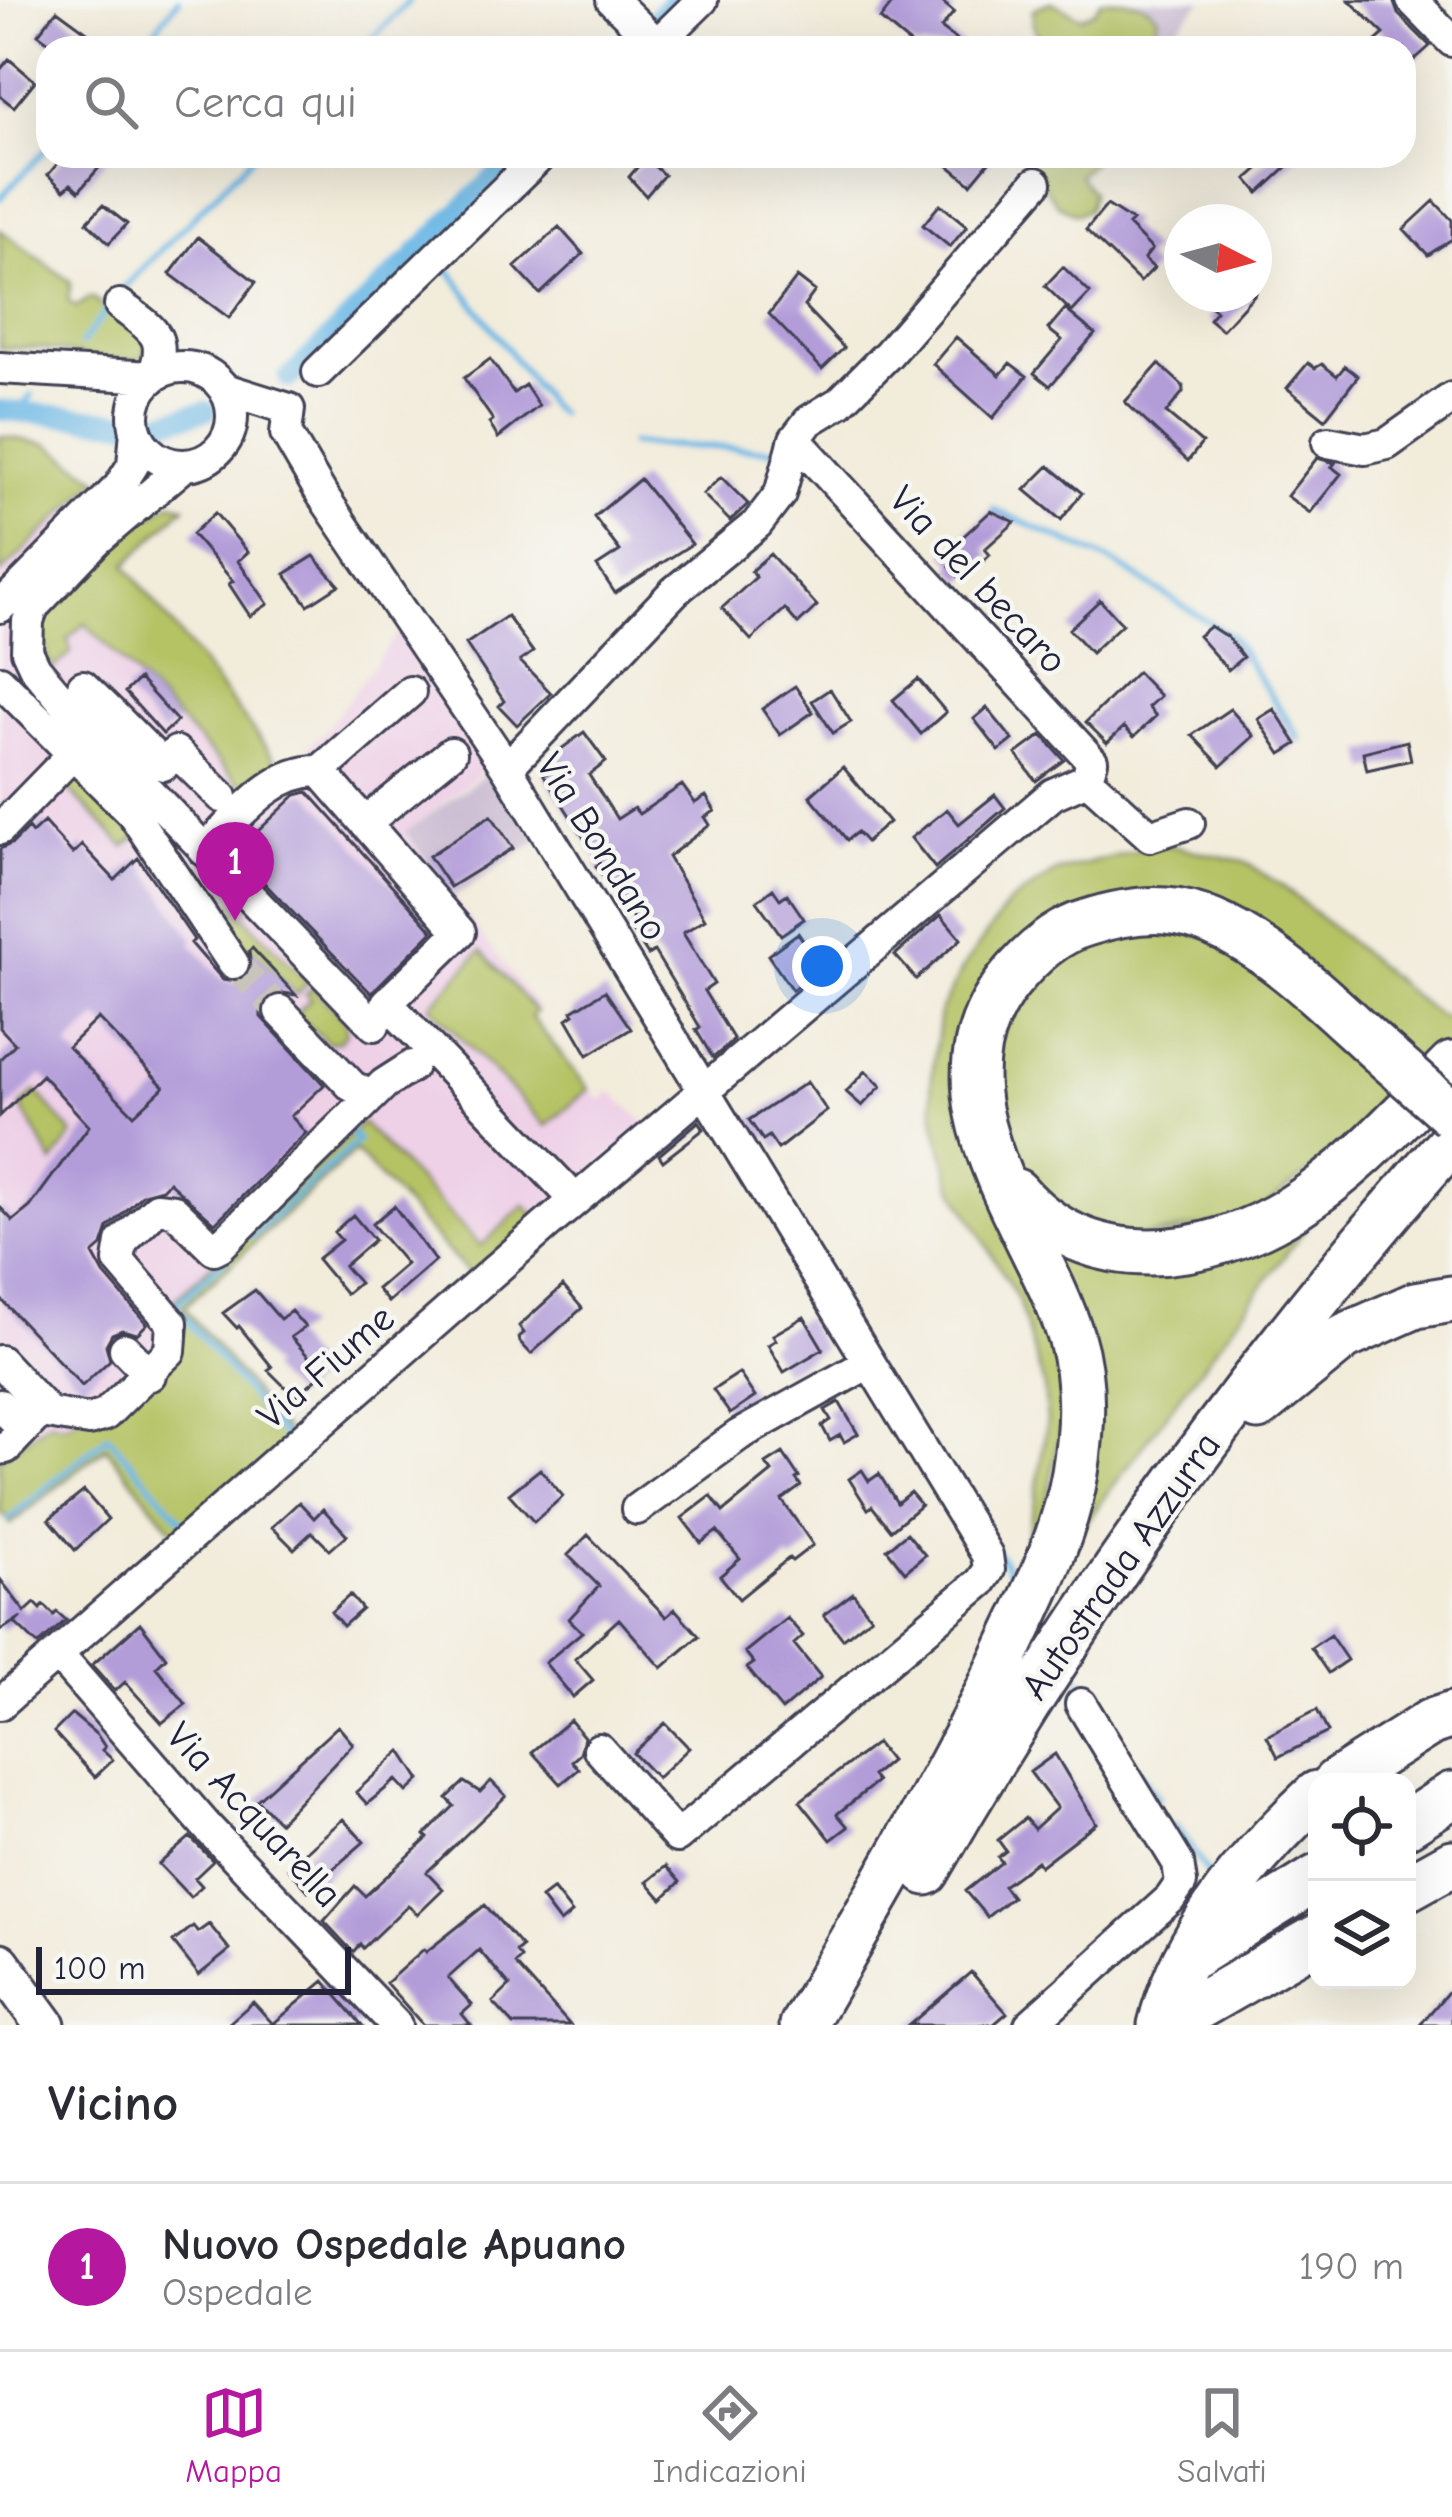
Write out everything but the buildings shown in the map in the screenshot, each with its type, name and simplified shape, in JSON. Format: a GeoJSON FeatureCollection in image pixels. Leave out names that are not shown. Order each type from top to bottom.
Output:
{"type":"FeatureCollection","features":[{"type":"Feature","properties":{"kind":"highway"},"geometry":{"type":"LineString","coordinates":[[977,1717],[1050,1562],[1075,1474],[1081,1405],[1072,1341],[1053,1289],[989,1161],[975,1067],[984,1028],[1002,989],[1029,955],[1077,926],[1116,914],[1167,910],[1209,922],[1264,951],[1452,1115]]}},
{"type":"Feature","properties":{"kind":"highway"},"geometry":{"type":"LineString","coordinates":[[989,1161],[1023,1201],[1063,1233],[1110,1250],[1157,1255],[1246,1232],[1294,1208],[1359,1159],[1452,1065]]}},
{"type":"Feature","properties":{"kind":"highway"},"geometry":{"type":"LineString","coordinates":[[977,1717],[1144,1474],[1358,1202],[1452,1096]]}},
{"type":"Feature","properties":{"kind":"highway","name":"Autostrada Azzurra"},"geometry":{"type":"LineString","coordinates":[[837,2025],[1009,1726],[1162,1500],[1373,1229],[1452,1140]]}},
{"type":"Feature","properties":{"kind":"highway"},"geometry":{"type":"LineString","coordinates":[[1118,1566],[1264,1399],[1344,1337],[1416,1305],[1452,1299]]}},
{"type":"Feature","properties":{"kind":"highway"},"geometry":{"type":"LineString","coordinates":[[1350,1773],[1431,1722],[1452,1715]]}},
{"type":"Feature","properties":{"kind":"highway","name":"Autostrada Azzurra"},"geometry":{"type":"LineString","coordinates":[[803,2025],[977,1717]]}},
{"type":"Feature","properties":{"kind":"highway"},"geometry":{"type":"LineString","coordinates":[[1416,1817],[1452,1795]]}},
{"type":"Feature","properties":{"kind":"highway"},"geometry":{"type":"LineString","coordinates":[[1164,2025],[1168,1997],[1215,1909],[1271,1837],[1308,1802]]}},
{"type":"Feature","properties":{"kind":"highway"},"geometry":{"type":"LineString","coordinates":[[1416,1883],[1452,1863]]}},
{"type":"Feature","properties":{"kind":"highway"},"geometry":{"type":"LineString","coordinates":[[1189,1958],[1312,1881]]}},
{"type":"Feature","properties":{"kind":"highway"},"geometry":{"type":"LineString","coordinates":[[1164,2025],[1308,1943]]}},
{"type":"Feature","properties":{"kind":"main road"},"geometry":{"type":"LineString","coordinates":[[0,1963],[45,2025]]}},
{"type":"Feature","properties":{"kind":"street"},"geometry":{"type":"LineString","coordinates":[[612,0],[647,36]]}},
{"type":"Feature","properties":{"kind":"street"},"geometry":{"type":"LineString","coordinates":[[654,36],[702,0]]}},
{"type":"Feature","properties":{"kind":"street"},"geometry":{"type":"LineString","coordinates":[[1412,0],[1452,41]]}},
{"type":"Feature","properties":{"kind":"street"},"geometry":{"type":"LineString","coordinates":[[318,373],[529,168]]}},
{"type":"Feature","properties":{"kind":"street"},"geometry":{"type":"LineString","coordinates":[[507,768],[675,591],[757,524],[780,494],[795,439],[809,421],[840,402],[888,354],[1036,183]]}},
{"type":"Feature","properties":{"kind":"street"},"geometry":{"type":"LineString","coordinates":[[120,304],[160,341],[152,377]]}},
{"type":"Feature","properties":{"kind":"street"},"geometry":{"type":"LineString","coordinates":[[0,607],[119,487],[133,465],[142,388],[152,377],[164,370],[191,367],[205,371],[225,389],[287,421]]}},
{"type":"Feature","properties":{"kind":"street"},"geometry":{"type":"LineString","coordinates":[[0,368],[152,377]]}},
{"type":"Feature","properties":{"kind":"street"},"geometry":{"type":"LineString","coordinates":[[66,373],[109,396],[135,424],[141,442],[160,459],[185,465]]}},
{"type":"Feature","properties":{"kind":"street"},"geometry":{"type":"LineString","coordinates":[[225,389],[232,414],[226,439],[209,458],[185,465],[97,540],[33,607],[27,651],[35,668],[374,1025]]}},
{"type":"Feature","properties":{"kind":"street"},"geometry":{"type":"LineString","coordinates":[[1328,442],[1365,449],[1387,445],[1452,398]]}},
{"type":"Feature","properties":{"kind":"street"},"geometry":{"type":"LineString","coordinates":[[226,439],[287,421]]}},
{"type":"Feature","properties":{"kind":"street","name":"Via Bondano"},"geometry":{"type":"LineString","coordinates":[[287,421],[321,493],[507,768],[987,1555],[989,1570],[981,1582],[677,1837],[598,1749]]}},
{"type":"Feature","properties":{"kind":"street"},"geometry":{"type":"LineString","coordinates":[[0,588],[97,492],[123,458],[135,424]]}},
{"type":"Feature","properties":{"kind":"street","name":"Via del becaro"},"geometry":{"type":"LineString","coordinates":[[795,439],[1092,761],[1087,778]]}},
{"type":"Feature","properties":{"kind":"street"},"geometry":{"type":"LineString","coordinates":[[0,651],[87,720],[148,832],[233,962]]}},
{"type":"Feature","properties":{"kind":"street"},"geometry":{"type":"LineString","coordinates":[[0,681],[87,720],[164,765],[176,752],[222,797]]}},
{"type":"Feature","properties":{"kind":"street"},"geometry":{"type":"LineString","coordinates":[[204,850],[279,779],[320,771],[410,692]]}},
{"type":"Feature","properties":{"kind":"street"},"geometry":{"type":"LineString","coordinates":[[0,829],[87,720]]}},
{"type":"Feature","properties":{"kind":"street"},"geometry":{"type":"LineString","coordinates":[[365,823],[451,753]]}},
{"type":"Feature","properties":{"kind":"street"},"geometry":{"type":"LineString","coordinates":[[320,771],[460,932],[388,1003],[564,1188]]}},
{"type":"Feature","properties":{"kind":"street"},"geometry":{"type":"LineString","coordinates":[[1087,778],[1150,836],[1189,823]]}},
{"type":"Feature","properties":{"kind":"street","name":"Via Fiume"},"geometry":{"type":"LineString","coordinates":[[0,1704],[544,1227],[1053,794],[1087,778]]}},
{"type":"Feature","properties":{"kind":"street"},"geometry":{"type":"LineString","coordinates":[[280,1011],[352,1086],[378,1090]]}},
{"type":"Feature","properties":{"kind":"street"},"geometry":{"type":"LineString","coordinates":[[19,1412],[89,1420],[105,1415],[170,1352],[172,1323],[119,1261],[122,1242],[157,1208],[174,1210],[214,1249],[220,1246],[378,1090],[412,1066]]}},
{"type":"Feature","properties":{"kind":"street"},"geometry":{"type":"LineString","coordinates":[[125,1349],[150,1375]]}},
{"type":"Feature","properties":{"kind":"street"},"geometry":{"type":"LineString","coordinates":[[0,1361],[41,1401],[19,1412],[6,1448],[0,1449]]}},
{"type":"Feature","properties":{"kind":"street"},"geometry":{"type":"LineString","coordinates":[[638,1509],[739,1435],[868,1363]]}},
{"type":"Feature","properties":{"kind":"street","name":"Via Acquarella"},"geometry":{"type":"LineString","coordinates":[[58,1655],[208,1828],[397,2025]]}},
{"type":"Feature","properties":{"kind":"street"},"geometry":{"type":"LineString","coordinates":[[1030,2025],[1170,1899],[1181,1883],[1178,1863],[1081,1704]]}},
{"type":"Feature","properties":{"kind":"shaded area"},"geometry":{"type":"Polygon","coordinates":[[[1124,0],[1203,0],[1168,36],[1124,0]]]}},
{"type":"Feature","properties":{"kind":"shaded area"},"geometry":{"type":"Polygon","coordinates":[[[0,436],[48,444],[148,514],[172,503],[185,506],[126,565],[281,767],[292,763],[326,730],[403,626],[491,765],[404,833],[538,1009],[531,1017],[589,1089],[601,1100],[611,1091],[647,1125],[468,1272],[355,1151],[184,1307],[285,1431],[181,1541],[106,1447],[11,1524],[0,1511],[0,436]]]}},
{"type":"Feature","properties":{"kind":"shaded area"},"geometry":{"type":"Polygon","coordinates":[[[494,768],[538,840],[454,897],[405,832],[494,768]]]}},
{"type":"Feature","properties":{"kind":"green space"},"geometry":{"type":"Polygon","coordinates":[[[1102,0],[1148,7],[1158,17],[1154,36],[1038,36],[1033,24],[1033,9],[1051,2],[1081,17],[1102,0]]]}},
{"type":"Feature","properties":{"kind":"green space"},"geometry":{"type":"Polygon","coordinates":[[[1032,168],[1086,168],[1079,175],[1092,194],[1088,210],[1076,214],[1057,204],[1032,168]]]}},
{"type":"Feature","properties":{"kind":"green space"},"geometry":{"type":"Polygon","coordinates":[[[0,230],[71,282],[68,301],[76,307],[91,297],[147,340],[143,358],[119,361],[38,348],[0,348],[0,230]]]}},
{"type":"Feature","properties":{"kind":"green space"},"geometry":{"type":"Polygon","coordinates":[[[0,436],[48,444],[99,479],[0,574],[0,436]]]}},
{"type":"Feature","properties":{"kind":"green space"},"geometry":{"type":"Polygon","coordinates":[[[172,503],[185,506],[126,565],[281,767],[263,773],[246,790],[85,623],[68,639],[71,653],[53,669],[45,650],[44,622],[54,603],[103,553],[172,503]]]}},
{"type":"Feature","properties":{"kind":"green space"},"geometry":{"type":"Polygon","coordinates":[[[76,775],[92,783],[86,789],[92,796],[100,790],[140,834],[125,847],[64,785],[76,775]]]}},
{"type":"Feature","properties":{"kind":"green space"},"geometry":{"type":"Polygon","coordinates":[[[159,829],[308,982],[296,995],[252,949],[240,959],[159,829]]]}},
{"type":"Feature","properties":{"kind":"green space"},"geometry":{"type":"Polygon","coordinates":[[[1162,844],[1243,861],[1285,888],[1429,1009],[1442,1017],[1452,1016],[1452,1054],[1430,1077],[1194,903],[998,974],[997,1196],[1068,1395],[1030,1583],[1020,1562],[1047,1421],[1044,1386],[1018,1300],[952,1185],[936,1127],[931,1085],[940,1011],[964,966],[1008,904],[1056,872],[1162,844]]]}},
{"type":"Feature","properties":{"kind":"green space"},"geometry":{"type":"Polygon","coordinates":[[[1116,924],[1219,937],[1409,1095],[1236,1229],[1105,1240],[1012,1173],[990,1053],[1046,958],[1116,924]]]}},
{"type":"Feature","properties":{"kind":"green space"},"geometry":{"type":"Polygon","coordinates":[[[481,951],[536,1012],[531,1017],[589,1089],[546,1126],[430,1006],[481,951]]]}},
{"type":"Feature","properties":{"kind":"green space"},"geometry":{"type":"Polygon","coordinates":[[[313,987],[346,1022],[346,1033],[339,1041],[328,1043],[295,1014],[311,999],[306,994],[313,987]]]}},
{"type":"Feature","properties":{"kind":"green space"},"geometry":{"type":"Polygon","coordinates":[[[36,1091],[73,1134],[53,1163],[21,1106],[36,1091]]]}},
{"type":"Feature","properties":{"kind":"green space"},"geometry":{"type":"Polygon","coordinates":[[[362,1123],[481,1246],[525,1205],[539,1219],[473,1274],[468,1273],[355,1151],[184,1307],[285,1431],[288,1445],[181,1541],[106,1447],[11,1524],[0,1511],[0,1458],[50,1421],[64,1425],[168,1365],[171,1303],[362,1123]]]}},
{"type":"Feature","properties":{"kind":"green space"},"geometry":{"type":"Polygon","coordinates":[[[1321,1207],[1073,1540],[1085,1465],[1035,1222],[1072,1247],[1321,1207]]]}},
{"type":"Feature","properties":{"kind":"waterway"},"geometry":{"type":"LineString","coordinates":[[150,36],[178,0]]}},
{"type":"Feature","properties":{"kind":"waterway"},"geometry":{"type":"LineString","coordinates":[[375,36],[410,0]]}},
{"type":"Feature","properties":{"kind":"waterway"},"geometry":{"type":"LineString","coordinates":[[649,26],[674,0]]}},
{"type":"Feature","properties":{"kind":"waterway"},"geometry":{"type":"LineString","coordinates":[[0,198],[36,160]]}},
{"type":"Feature","properties":{"kind":"waterway"},"geometry":{"type":"LineString","coordinates":[[119,293],[241,168]]}},
{"type":"Feature","properties":{"kind":"waterway"},"geometry":{"type":"LineString","coordinates":[[416,254],[504,168]]}},
{"type":"Feature","properties":{"kind":"waterway"},"geometry":{"type":"LineString","coordinates":[[289,378],[406,264]]}},
{"type":"Feature","properties":{"kind":"waterway"},"geometry":{"type":"LineString","coordinates":[[445,264],[559,413]]}},
{"type":"Feature","properties":{"kind":"waterway"},"geometry":{"type":"LineString","coordinates":[[81,344],[108,308]]}},
{"type":"Feature","properties":{"kind":"waterway"},"geometry":{"type":"LineString","coordinates":[[18,412],[32,395]]}},
{"type":"Feature","properties":{"kind":"waterway"},"geometry":{"type":"LineString","coordinates":[[0,410],[127,422]]}},
{"type":"Feature","properties":{"kind":"waterway"},"geometry":{"type":"LineString","coordinates":[[163,421],[206,411]]}},
{"type":"Feature","properties":{"kind":"waterway"},"geometry":{"type":"LineString","coordinates":[[631,444],[780,450]]}},
{"type":"Feature","properties":{"kind":"waterway"},"geometry":{"type":"LineString","coordinates":[[993,509],[1113,562],[1231,636],[1300,739]]}},
{"type":"Feature","properties":{"kind":"waterway"},"geometry":{"type":"LineString","coordinates":[[251,1237],[358,1141],[351,1132]]}},
{"type":"Feature","properties":{"kind":"waterway"},"geometry":{"type":"LineString","coordinates":[[227,1258],[175,1305],[285,1439]]}},
{"type":"Feature","properties":{"kind":"waterway"},"geometry":{"type":"LineString","coordinates":[[9,1519],[108,1436],[187,1526]]}},
{"type":"Feature","properties":{"kind":"waterway"},"geometry":{"type":"LineString","coordinates":[[999,1555],[1018,1584]]}},
{"type":"Feature","properties":{"kind":"waterway"},"geometry":{"type":"LineString","coordinates":[[1080,1679],[1092,1697]]}},
{"type":"Feature","properties":{"kind":"waterway"},"geometry":{"type":"LineString","coordinates":[[1139,1771],[1158,1798]]}},
{"type":"Feature","properties":{"kind":"waterway"},"geometry":{"type":"LineString","coordinates":[[1175,1825],[1209,1875]]}},
{"type":"Feature","properties":{"kind":"tunnel"},"geometry":{"type":"LineString","coordinates":[[233,963],[280,1011]]}},
{"type":"Feature","properties":{"kind":"place","name":"Nuovo Ospedale Apuano"},"geometry":{"type":"Point","coordinates":[235,921]}}]}
